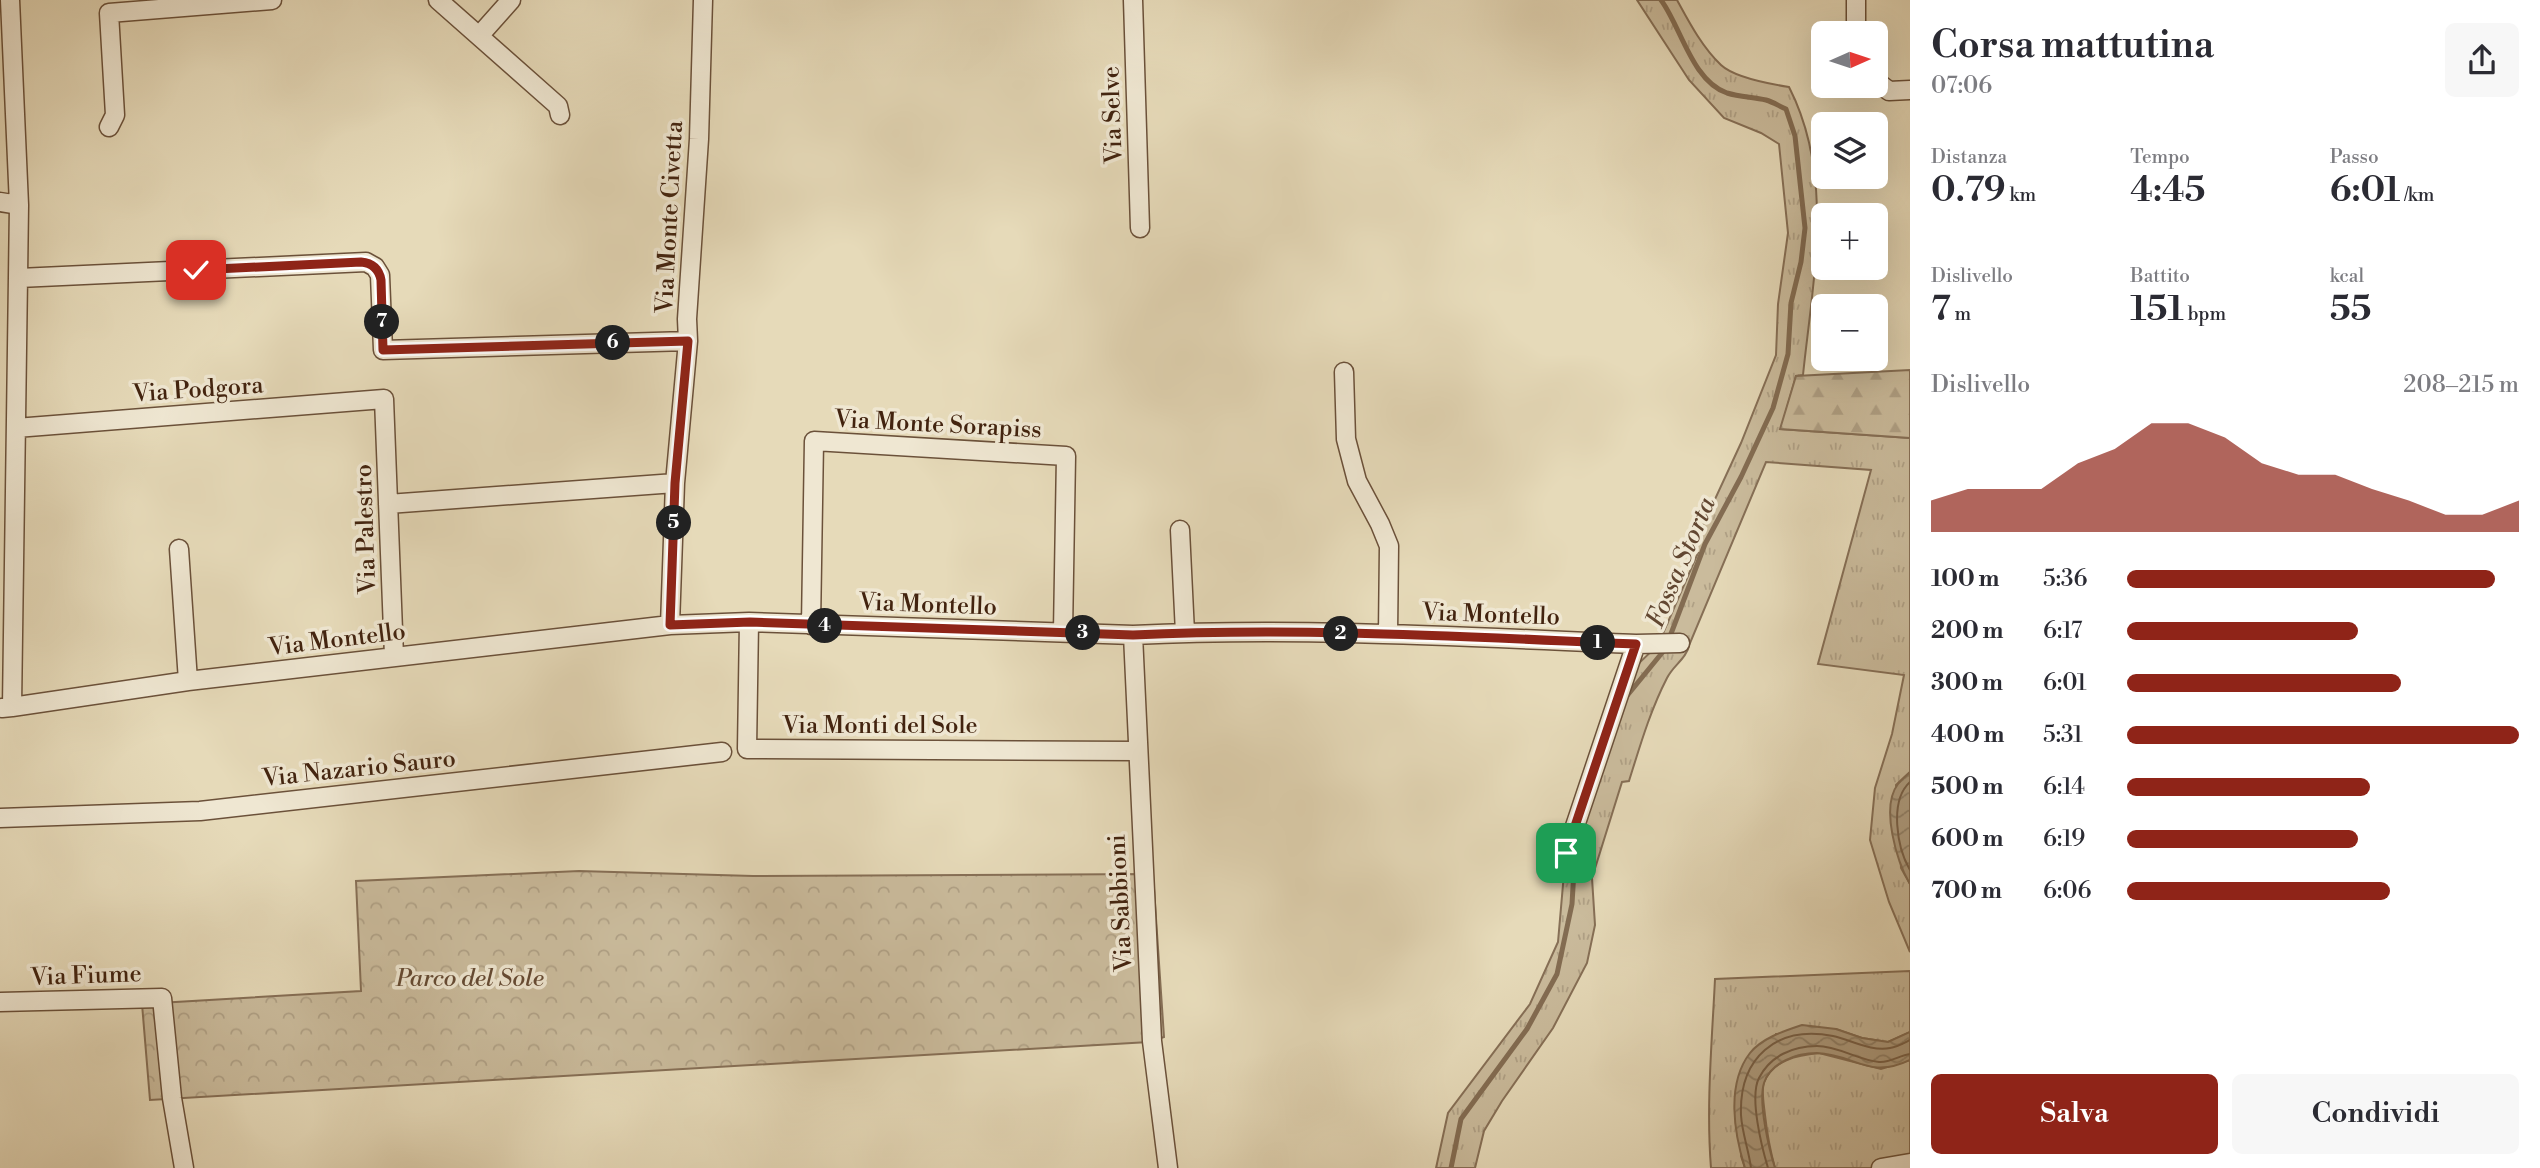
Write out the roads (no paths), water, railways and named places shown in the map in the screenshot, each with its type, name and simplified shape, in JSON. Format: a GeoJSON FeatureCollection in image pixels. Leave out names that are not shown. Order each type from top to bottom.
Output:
{"type":"FeatureCollection","features":[{"type":"Feature","properties":{"kind":"street"},"geometry":{"type":"LineString","coordinates":[[6,708],[17,445],[8,378],[19,278],[19,205],[10,0]]}},
{"type":"Feature","properties":{"kind":"street"},"geometry":{"type":"LineString","coordinates":[[109,127],[115,115],[109,13],[272,0]]}},
{"type":"Feature","properties":{"kind":"street"},"geometry":{"type":"LineString","coordinates":[[438,0],[558,106],[560,116]]}},
{"type":"Feature","properties":{"kind":"street"},"geometry":{"type":"LineString","coordinates":[[480,36],[511,0]]}},
{"type":"Feature","properties":{"kind":"street","name":"Via Monte Civetta"},"geometry":{"type":"LineString","coordinates":[[19,278],[361,262],[375,267],[381,280],[383,350],[688,341],[687,320],[699,139],[703,0]]}},
{"type":"Feature","properties":{"kind":"street","name":"Via Selve"},"geometry":{"type":"LineString","coordinates":[[1133,0],[1140,228]]}},
{"type":"Feature","properties":{"kind":"street"},"geometry":{"type":"LineString","coordinates":[[1856,0],[1857,21]]}},
{"type":"Feature","properties":{"kind":"street"},"geometry":{"type":"LineString","coordinates":[[1888,90],[1910,90]]}},
{"type":"Feature","properties":{"kind":"street"},"geometry":{"type":"LineString","coordinates":[[0,202],[19,205]]}},
{"type":"Feature","properties":{"kind":"street"},"geometry":{"type":"LineString","coordinates":[[670,625],[675,483],[688,341]]}},
{"type":"Feature","properties":{"kind":"street","name":"Via Montello"},"geometry":{"type":"LineString","coordinates":[[1344,372],[1346,439],[1357,481],[1389,547],[1388,634]]}},
{"type":"Feature","properties":{"kind":"street","name":"Via Podgora"},"geometry":{"type":"LineString","coordinates":[[16,428],[384,399]]}},
{"type":"Feature","properties":{"kind":"street","name":"Via Palestro"},"geometry":{"type":"LineString","coordinates":[[384,399],[394,656]]}},
{"type":"Feature","properties":{"kind":"street","name":"Via Monte Sorapiss"},"geometry":{"type":"LineString","coordinates":[[811,625],[814,441],[1066,456],[1063,632]]}},
{"type":"Feature","properties":{"kind":"street"},"geometry":{"type":"LineString","coordinates":[[388,504],[675,483]]}},
{"type":"Feature","properties":{"kind":"street"},"geometry":{"type":"LineString","coordinates":[[1180,530],[1185,633]]}},
{"type":"Feature","properties":{"kind":"street"},"geometry":{"type":"LineString","coordinates":[[179,549],[188,681]]}},
{"type":"Feature","properties":{"kind":"street","name":"Via Montello"},"geometry":{"type":"LineString","coordinates":[[6,708],[188,681],[670,625],[750,622],[1133,635],[1388,634],[1636,644],[1672,643]]}},
{"type":"Feature","properties":{"kind":"street","name":"Via Monti del Sole"},"geometry":{"type":"LineString","coordinates":[[750,622],[747,749],[1138,751]]}},
{"type":"Feature","properties":{"kind":"street","name":"Via Sabbioni"},"geometry":{"type":"LineString","coordinates":[[1133,635],[1152,1041],[1168,1168]]}},
{"type":"Feature","properties":{"kind":"street"},"geometry":{"type":"LineString","coordinates":[[1577,867],[1566,853],[1636,644]]}},
{"type":"Feature","properties":{"kind":"street","name":"Via Nazario Sauro"},"geometry":{"type":"LineString","coordinates":[[0,818],[200,811],[722,752]]}},
{"type":"Feature","properties":{"kind":"street","name":"Via Fiume"},"geometry":{"type":"LineString","coordinates":[[0,1002],[162,998],[172,1098],[184,1168]]}},
{"type":"Feature","properties":{"kind":"street"},"geometry":{"type":"LineString","coordinates":[[1881,1168],[1910,1163]]}},
{"type":"Feature","properties":{"kind":"water"},"geometry":{"type":"Polygon","coordinates":[[[1910,772],[1910,884],[1892,834],[1890,806],[1898,784],[1910,772]]]}},
{"type":"Feature","properties":{"kind":"water"},"geometry":{"type":"Polygon","coordinates":[[[1802,1025],[1836,1029],[1862,1038],[1888,1042],[1910,1032],[1910,1060],[1896,1065],[1872,1067],[1830,1054],[1817,1053],[1793,1057],[1779,1064],[1767,1076],[1762,1102],[1775,1168],[1745,1168],[1734,1109],[1742,1065],[1761,1043],[1802,1025]]]}},
{"type":"Feature","properties":{"kind":"waterway","name":"Fossa Storta"},"geometry":{"type":"LineString","coordinates":[[1661,0],[1696,65],[1715,87],[1727,93],[1766,100],[1786,109],[1795,136],[1805,228],[1801,262],[1791,303],[1788,354],[1773,408],[1741,477],[1705,544],[1669,639]]}},
{"type":"Feature","properties":{"kind":"waterway","name":"Fossa Storta"},"geometry":{"type":"LineString","coordinates":[[1626,697],[1666,648]]}},
{"type":"Feature","properties":{"kind":"waterway","name":"Fossa Storta"},"geometry":{"type":"LineString","coordinates":[[1574,860],[1581,836]]}},
{"type":"Feature","properties":{"kind":"waterway","name":"Fossa Storta"},"geometry":{"type":"LineString","coordinates":[[1451,1168],[1461,1119],[1527,1029],[1557,974],[1572,904],[1574,870]]}},
{"type":"Feature","properties":{"kind":"park label","name":"Parco del Sole"},"geometry":{"type":"Point","coordinates":[470,978]}}]}
